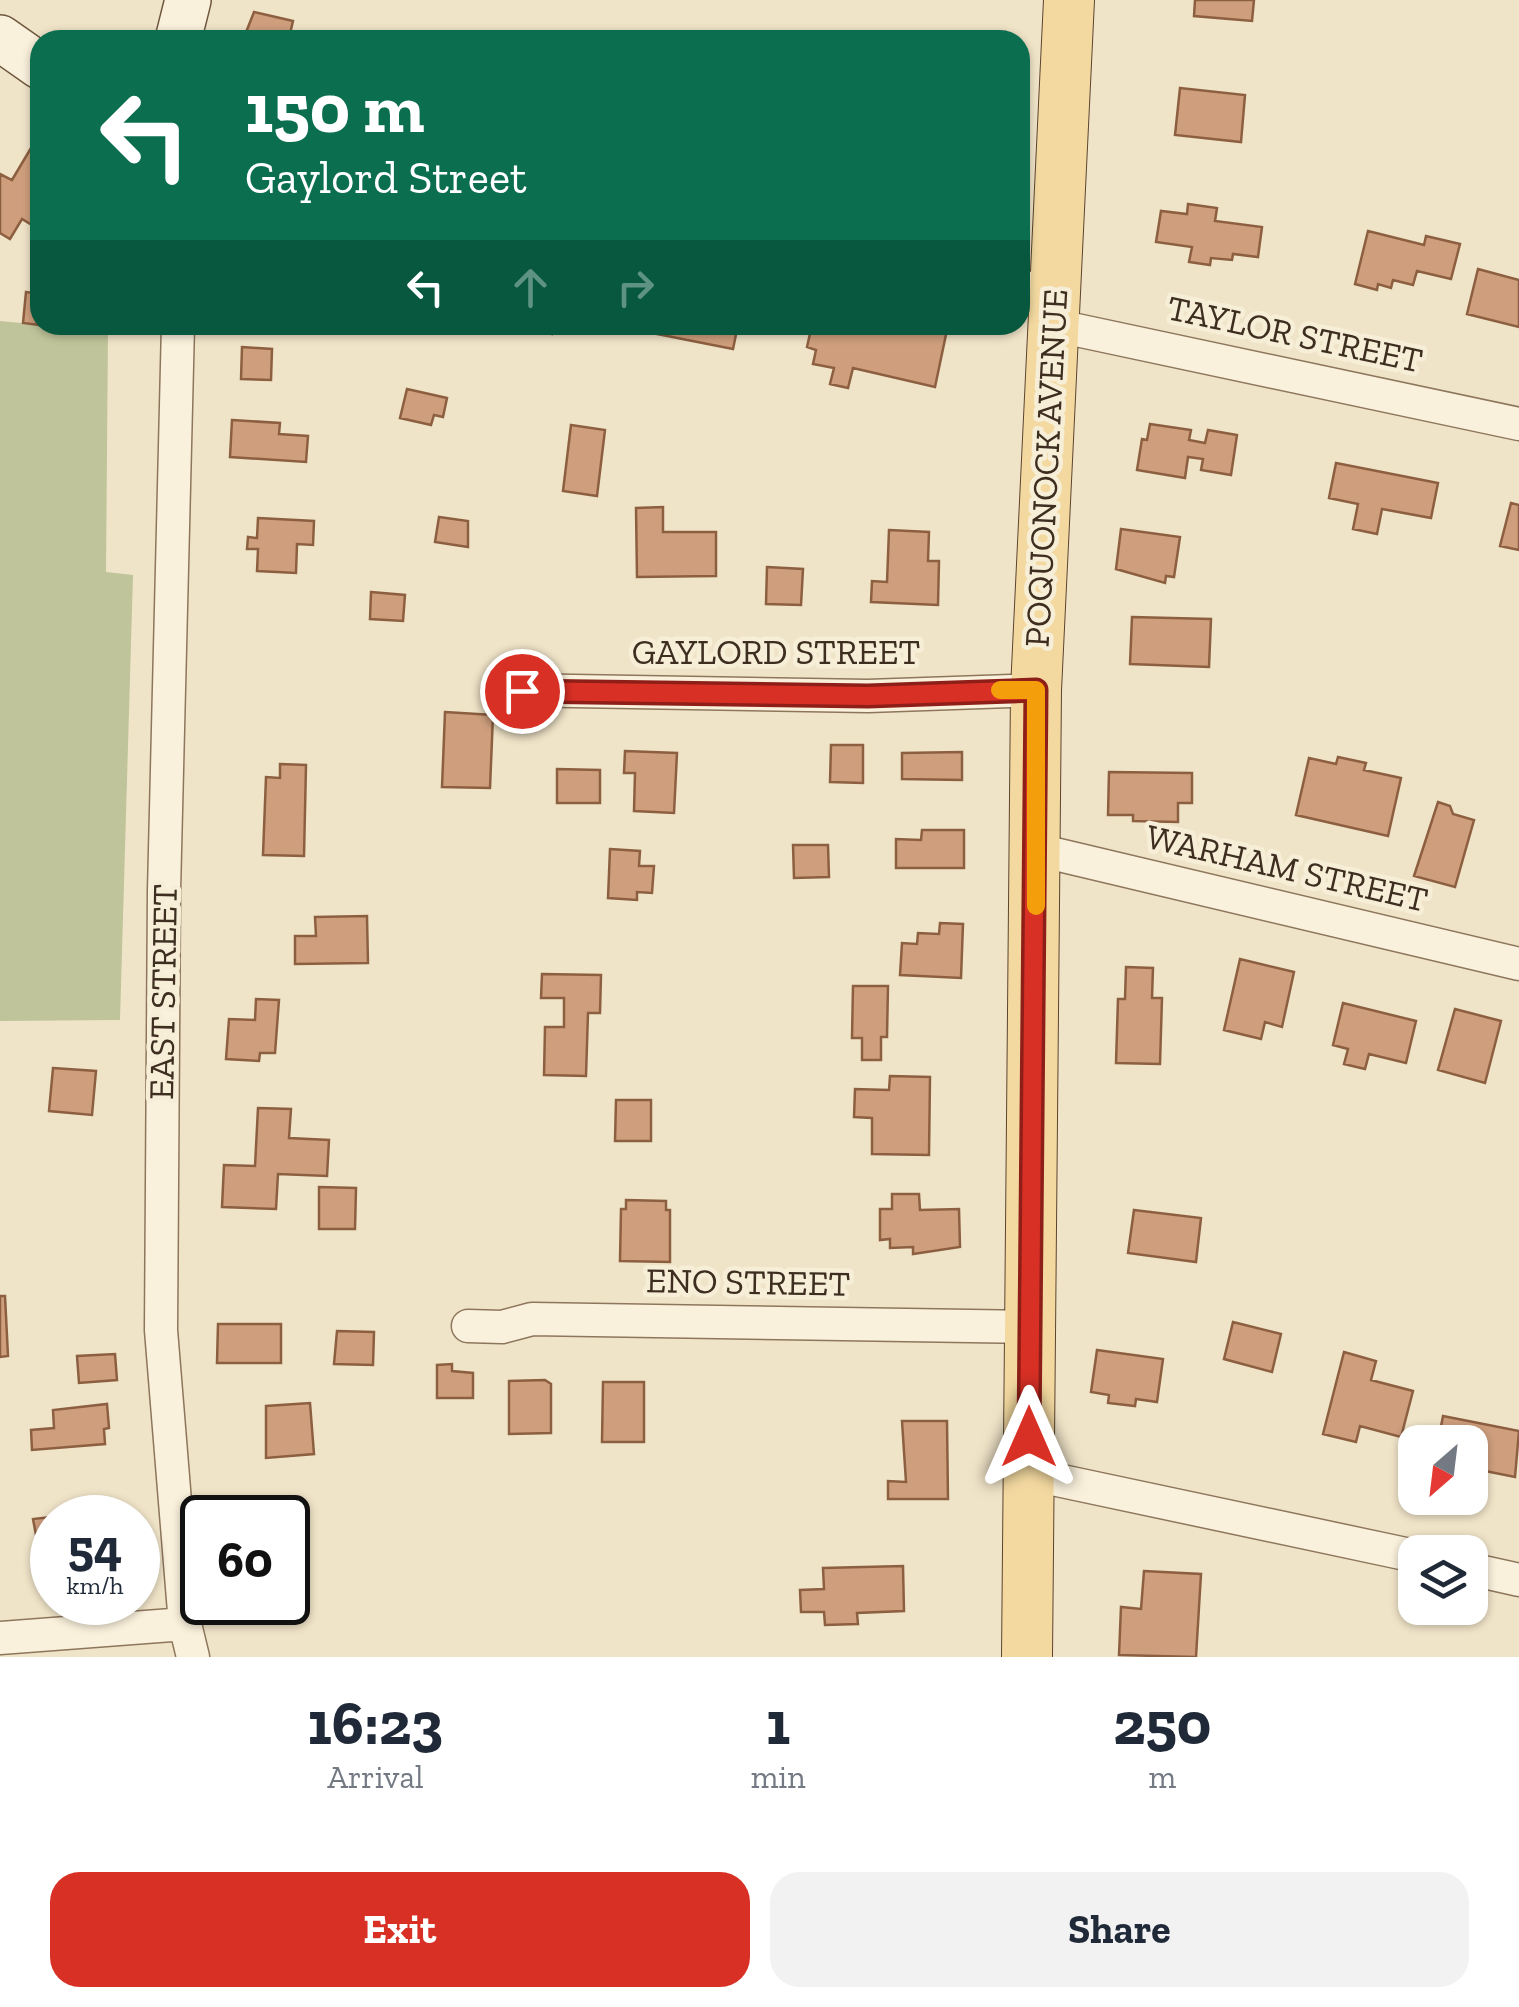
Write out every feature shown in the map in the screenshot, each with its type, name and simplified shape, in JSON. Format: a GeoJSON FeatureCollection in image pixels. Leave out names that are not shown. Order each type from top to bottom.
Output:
{"type":"FeatureCollection","features":[{"type":"Feature","properties":{"kind":"main road","name":"POQUONOCK AVENUE"},"geometry":{"type":"LineString","coordinates":[[1027,1657],[1042,301],[1068,0]]}},
{"type":"Feature","properties":{"kind":"street"},"geometry":{"type":"LineString","coordinates":[[180,30],[188,0]]}},
{"type":"Feature","properties":{"kind":"street"},"geometry":{"type":"LineString","coordinates":[[0,38],[30,59]]}},
{"type":"Feature","properties":{"kind":"street","name":"TAYLOR STREET"},"geometry":{"type":"LineString","coordinates":[[1042,301],[1519,424]]}},
{"type":"Feature","properties":{"kind":"street","name":"EAST STREET"},"geometry":{"type":"LineString","coordinates":[[178,335],[164,890],[161,1330],[180,1563]]}},
{"type":"Feature","properties":{"kind":"street","name":"GAYLORD STREET"},"geometry":{"type":"LineString","coordinates":[[515,690],[868,696],[1036,690]]}},
{"type":"Feature","properties":{"kind":"street","name":"WARHAM STREET"},"geometry":{"type":"LineString","coordinates":[[1038,850],[1519,964]]}},
{"type":"Feature","properties":{"kind":"street","name":"ENO STREET"},"geometry":{"type":"LineString","coordinates":[[468,1326],[502,1327],[532,1319],[1028,1327]]}},
{"type":"Feature","properties":{"kind":"street"},"geometry":{"type":"LineString","coordinates":[[1029,1474],[1398,1552]]}},
{"type":"Feature","properties":{"kind":"street"},"geometry":{"type":"LineString","coordinates":[[1488,1573],[1519,1580]]}},
{"type":"Feature","properties":{"kind":"street"},"geometry":{"type":"LineString","coordinates":[[0,1638],[180,1624]]}},
{"type":"Feature","properties":{"kind":"street","name":"EAST STREET"},"geometry":{"type":"LineString","coordinates":[[185,1625],[192,1657]]}},
{"type":"Feature","properties":{"kind":"green space"},"geometry":{"type":"Polygon","coordinates":[[[0,321],[30,324],[30,335],[108,335],[106,572],[133,575],[120,1020],[0,1021],[0,321]]]}},
{"type":"Feature","properties":{"kind":"building"},"geometry":{"type":"Polygon","coordinates":[[[1195,0],[1254,0],[1252,21],[1194,16],[1195,0]]]}},
{"type":"Feature","properties":{"kind":"building"},"geometry":{"type":"Polygon","coordinates":[[[254,12],[293,21],[291,30],[247,30],[254,12]]]}},
{"type":"Feature","properties":{"kind":"building"},"geometry":{"type":"Polygon","coordinates":[[[1180,88],[1245,95],[1241,142],[1175,135],[1180,88]]]}},
{"type":"Feature","properties":{"kind":"building"},"geometry":{"type":"Polygon","coordinates":[[[30,150],[30,224],[22,219],[10,239],[0,233],[0,174],[12,180],[30,150]]]}},
{"type":"Feature","properties":{"kind":"building"},"geometry":{"type":"Polygon","coordinates":[[[1188,204],[1217,208],[1215,221],[1262,227],[1258,257],[1233,254],[1232,260],[1211,258],[1210,265],[1189,262],[1192,247],[1156,242],[1161,211],[1187,214],[1188,204]]]}},
{"type":"Feature","properties":{"kind":"building"},"geometry":{"type":"Polygon","coordinates":[[[1368,231],[1424,245],[1426,236],[1460,244],[1451,279],[1417,271],[1413,285],[1393,280],[1391,288],[1378,284],[1377,290],[1355,284],[1368,231]]]}},
{"type":"Feature","properties":{"kind":"building"},"geometry":{"type":"Polygon","coordinates":[[[1478,269],[1519,280],[1519,327],[1467,314],[1478,269]]]}},
{"type":"Feature","properties":{"kind":"building"},"geometry":{"type":"Polygon","coordinates":[[[26,292],[30,293],[30,324],[23,323],[26,292]]]}},
{"type":"Feature","properties":{"kind":"building"},"geometry":{"type":"Polygon","coordinates":[[[662,335],[736,335],[733,349],[662,335]]]}},
{"type":"Feature","properties":{"kind":"building"},"geometry":{"type":"Polygon","coordinates":[[[810,335],[946,335],[935,387],[853,368],[848,388],[830,384],[834,368],[813,364],[816,350],[807,347],[810,335]]]}},
{"type":"Feature","properties":{"kind":"building"},"geometry":{"type":"Polygon","coordinates":[[[242,347],[272,349],[271,380],[241,379],[242,347]]]}},
{"type":"Feature","properties":{"kind":"building"},"geometry":{"type":"Polygon","coordinates":[[[407,389],[447,398],[443,417],[434,415],[431,425],[400,418],[407,389]]]}},
{"type":"Feature","properties":{"kind":"building"},"geometry":{"type":"Polygon","coordinates":[[[232,420],[280,423],[279,434],[308,436],[306,462],[230,457],[232,420]]]}},
{"type":"Feature","properties":{"kind":"building"},"geometry":{"type":"Polygon","coordinates":[[[1150,424],[1191,430],[1189,440],[1205,443],[1208,430],[1237,435],[1231,475],[1201,470],[1203,459],[1188,457],[1185,478],[1137,470],[1142,439],[1147,440],[1150,424]]]}},
{"type":"Feature","properties":{"kind":"building"},"geometry":{"type":"Polygon","coordinates":[[[571,425],[605,430],[597,496],[563,491],[571,425]]]}},
{"type":"Feature","properties":{"kind":"building"},"geometry":{"type":"Polygon","coordinates":[[[1336,463],[1438,483],[1431,518],[1382,509],[1377,534],[1353,529],[1358,504],[1329,498],[1336,463]]]}},
{"type":"Feature","properties":{"kind":"building"},"geometry":{"type":"Polygon","coordinates":[[[1511,503],[1519,505],[1519,550],[1500,546],[1511,503]]]}},
{"type":"Feature","properties":{"kind":"building"},"geometry":{"type":"Polygon","coordinates":[[[663,507],[663,532],[716,532],[716,576],[637,577],[636,508],[663,507]]]}},
{"type":"Feature","properties":{"kind":"building"},"geometry":{"type":"Polygon","coordinates":[[[439,517],[468,521],[468,547],[435,542],[439,517]]]}},
{"type":"Feature","properties":{"kind":"building"},"geometry":{"type":"Polygon","coordinates":[[[258,518],[314,521],[313,545],[297,544],[296,573],[257,571],[258,549],[247,549],[248,537],[257,538],[258,518]]]}},
{"type":"Feature","properties":{"kind":"building"},"geometry":{"type":"Polygon","coordinates":[[[1121,529],[1180,537],[1174,577],[1166,576],[1165,583],[1116,569],[1121,529]]]}},
{"type":"Feature","properties":{"kind":"building"},"geometry":{"type":"Polygon","coordinates":[[[889,530],[929,532],[928,561],[939,561],[938,605],[871,602],[872,581],[887,582],[889,530]]]}},
{"type":"Feature","properties":{"kind":"building"},"geometry":{"type":"Polygon","coordinates":[[[767,567],[803,569],[801,605],[766,604],[767,567]]]}},
{"type":"Feature","properties":{"kind":"building"},"geometry":{"type":"Polygon","coordinates":[[[371,592],[405,595],[403,621],[370,619],[371,592]]]}},
{"type":"Feature","properties":{"kind":"building"},"geometry":{"type":"Polygon","coordinates":[[[1132,617],[1211,619],[1209,667],[1130,664],[1132,617]]]}},
{"type":"Feature","properties":{"kind":"building"},"geometry":{"type":"Polygon","coordinates":[[[445,712],[493,715],[490,788],[442,787],[445,712]]]}},
{"type":"Feature","properties":{"kind":"building"},"geometry":{"type":"Polygon","coordinates":[[[831,745],[863,745],[863,783],[830,782],[831,745]]]}},
{"type":"Feature","properties":{"kind":"building"},"geometry":{"type":"Polygon","coordinates":[[[625,751],[677,753],[674,813],[634,811],[635,773],[624,773],[625,751]]]}},
{"type":"Feature","properties":{"kind":"building"},"geometry":{"type":"Polygon","coordinates":[[[962,752],[962,780],[902,779],[902,753],[962,752]]]}},
{"type":"Feature","properties":{"kind":"building"},"geometry":{"type":"Polygon","coordinates":[[[1338,757],[1366,763],[1364,770],[1401,778],[1388,836],[1296,815],[1309,758],[1336,764],[1338,757]]]}},
{"type":"Feature","properties":{"kind":"building"},"geometry":{"type":"Polygon","coordinates":[[[280,764],[306,765],[304,856],[263,855],[266,777],[280,778],[280,764]]]}},
{"type":"Feature","properties":{"kind":"building"},"geometry":{"type":"Polygon","coordinates":[[[557,769],[600,770],[600,803],[557,803],[557,769]]]}},
{"type":"Feature","properties":{"kind":"building"},"geometry":{"type":"Polygon","coordinates":[[[1109,772],[1192,773],[1192,803],[1178,803],[1178,822],[1133,821],[1133,815],[1108,815],[1109,772]]]}},
{"type":"Feature","properties":{"kind":"building"},"geometry":{"type":"Polygon","coordinates":[[[1438,802],[1450,806],[1453,814],[1474,820],[1455,887],[1414,876],[1438,802]]]}},
{"type":"Feature","properties":{"kind":"building"},"geometry":{"type":"Polygon","coordinates":[[[922,830],[964,830],[964,868],[896,868],[896,839],[921,840],[922,830]]]}},
{"type":"Feature","properties":{"kind":"building"},"geometry":{"type":"Polygon","coordinates":[[[793,845],[828,845],[829,877],[794,878],[793,845]]]}},
{"type":"Feature","properties":{"kind":"building"},"geometry":{"type":"Polygon","coordinates":[[[610,849],[640,851],[639,866],[654,866],[652,893],[637,892],[637,900],[608,898],[610,849]]]}},
{"type":"Feature","properties":{"kind":"building"},"geometry":{"type":"Polygon","coordinates":[[[367,916],[368,963],[295,964],[295,936],[316,936],[315,917],[367,916]]]}},
{"type":"Feature","properties":{"kind":"building"},"geometry":{"type":"Polygon","coordinates":[[[940,923],[963,924],[961,978],[900,975],[902,943],[917,944],[918,933],[939,934],[940,923]]]}},
{"type":"Feature","properties":{"kind":"building"},"geometry":{"type":"Polygon","coordinates":[[[1240,959],[1294,972],[1282,1027],[1265,1022],[1261,1039],[1224,1030],[1240,959]]]}},
{"type":"Feature","properties":{"kind":"building"},"geometry":{"type":"Polygon","coordinates":[[[1126,967],[1153,968],[1152,998],[1162,998],[1160,1064],[1116,1063],[1118,999],[1125,999],[1126,967]]]}},
{"type":"Feature","properties":{"kind":"building"},"geometry":{"type":"Polygon","coordinates":[[[542,974],[601,975],[600,1013],[588,1013],[586,1076],[544,1075],[545,1027],[564,1027],[564,998],[541,998],[542,974]]]}},
{"type":"Feature","properties":{"kind":"building"},"geometry":{"type":"Polygon","coordinates":[[[853,986],[888,986],[887,1037],[881,1037],[881,1060],[862,1060],[862,1038],[852,1038],[853,986]]]}},
{"type":"Feature","properties":{"kind":"building"},"geometry":{"type":"Polygon","coordinates":[[[256,999],[279,1000],[275,1053],[260,1053],[259,1061],[226,1059],[229,1019],[255,1020],[256,999]]]}},
{"type":"Feature","properties":{"kind":"building"},"geometry":{"type":"Polygon","coordinates":[[[1343,1003],[1416,1021],[1406,1063],[1369,1054],[1365,1069],[1344,1064],[1348,1049],[1333,1045],[1343,1003]]]}},
{"type":"Feature","properties":{"kind":"building"},"geometry":{"type":"Polygon","coordinates":[[[1455,1009],[1501,1021],[1485,1083],[1438,1070],[1455,1009]]]}},
{"type":"Feature","properties":{"kind":"building"},"geometry":{"type":"Polygon","coordinates":[[[53,1068],[96,1071],[92,1115],[49,1111],[53,1068]]]}},
{"type":"Feature","properties":{"kind":"building"},"geometry":{"type":"Polygon","coordinates":[[[890,1076],[930,1077],[929,1155],[872,1154],[872,1118],[854,1117],[855,1089],[889,1090],[890,1076]]]}},
{"type":"Feature","properties":{"kind":"building"},"geometry":{"type":"Polygon","coordinates":[[[616,1100],[651,1100],[651,1141],[615,1141],[616,1100]]]}},
{"type":"Feature","properties":{"kind":"building"},"geometry":{"type":"Polygon","coordinates":[[[258,1108],[291,1109],[289,1138],[329,1140],[327,1176],[278,1174],[276,1209],[222,1207],[224,1165],[255,1166],[258,1108]]]}},
{"type":"Feature","properties":{"kind":"building"},"geometry":{"type":"Polygon","coordinates":[[[319,1187],[356,1188],[355,1229],[319,1229],[319,1187]]]}},
{"type":"Feature","properties":{"kind":"building"},"geometry":{"type":"Polygon","coordinates":[[[892,1194],[919,1194],[920,1210],[959,1209],[960,1247],[913,1254],[913,1247],[890,1248],[890,1239],[880,1240],[880,1209],[892,1209],[892,1194]]]}},
{"type":"Feature","properties":{"kind":"building"},"geometry":{"type":"Polygon","coordinates":[[[626,1200],[666,1201],[666,1210],[670,1210],[670,1262],[620,1261],[621,1209],[626,1209],[626,1200]]]}},
{"type":"Feature","properties":{"kind":"building"},"geometry":{"type":"Polygon","coordinates":[[[1134,1210],[1201,1218],[1196,1262],[1128,1253],[1134,1210]]]}},
{"type":"Feature","properties":{"kind":"building"},"geometry":{"type":"Polygon","coordinates":[[[0,1296],[5,1296],[8,1356],[0,1357],[0,1296]]]}},
{"type":"Feature","properties":{"kind":"building"},"geometry":{"type":"Polygon","coordinates":[[[1233,1322],[1281,1334],[1272,1372],[1224,1359],[1233,1322]]]}},
{"type":"Feature","properties":{"kind":"building"},"geometry":{"type":"Polygon","coordinates":[[[218,1324],[281,1324],[281,1363],[217,1363],[218,1324]]]}},
{"type":"Feature","properties":{"kind":"building"},"geometry":{"type":"Polygon","coordinates":[[[337,1331],[374,1332],[373,1365],[334,1364],[337,1331]]]}},
{"type":"Feature","properties":{"kind":"building"},"geometry":{"type":"Polygon","coordinates":[[[1097,1350],[1163,1359],[1157,1402],[1136,1399],[1135,1406],[1108,1403],[1109,1395],[1091,1392],[1097,1350]]]}},
{"type":"Feature","properties":{"kind":"building"},"geometry":{"type":"Polygon","coordinates":[[[1344,1352],[1376,1361],[1371,1380],[1413,1391],[1404,1425],[1398,1425],[1398,1436],[1360,1426],[1356,1442],[1323,1434],[1344,1352]]]}},
{"type":"Feature","properties":{"kind":"building"},"geometry":{"type":"Polygon","coordinates":[[[115,1354],[117,1380],[79,1383],[77,1356],[115,1354]]]}},
{"type":"Feature","properties":{"kind":"building"},"geometry":{"type":"Polygon","coordinates":[[[452,1364],[452,1371],[473,1373],[473,1398],[437,1398],[437,1365],[452,1364]]]}},
{"type":"Feature","properties":{"kind":"building"},"geometry":{"type":"Polygon","coordinates":[[[545,1380],[551,1384],[551,1433],[509,1434],[509,1381],[545,1380]]]}},
{"type":"Feature","properties":{"kind":"building"},"geometry":{"type":"Polygon","coordinates":[[[603,1382],[644,1382],[644,1442],[602,1442],[603,1382]]]}},
{"type":"Feature","properties":{"kind":"building"},"geometry":{"type":"Polygon","coordinates":[[[310,1403],[314,1454],[266,1458],[266,1406],[310,1403]]]}},
{"type":"Feature","properties":{"kind":"building"},"geometry":{"type":"Polygon","coordinates":[[[107,1404],[109,1428],[104,1429],[105,1444],[32,1450],[31,1430],[54,1428],[53,1410],[107,1404]]]}},
{"type":"Feature","properties":{"kind":"building"},"geometry":{"type":"Polygon","coordinates":[[[1443,1416],[1519,1431],[1515,1477],[1488,1472],[1488,1425],[1441,1425],[1443,1416]]]}},
{"type":"Feature","properties":{"kind":"building"},"geometry":{"type":"Polygon","coordinates":[[[902,1421],[947,1421],[948,1499],[888,1499],[888,1481],[906,1482],[902,1421]]]}},
{"type":"Feature","properties":{"kind":"building"},"geometry":{"type":"Polygon","coordinates":[[[903,1566],[904,1611],[857,1613],[858,1624],[825,1625],[824,1612],[801,1612],[800,1590],[824,1589],[823,1568],[903,1566]]]}},
{"type":"Feature","properties":{"kind":"building"},"geometry":{"type":"Polygon","coordinates":[[[1144,1571],[1201,1574],[1196,1657],[1119,1655],[1121,1607],[1141,1609],[1144,1571]]]}},
{"type":"Feature","properties":{"kind":"slow traffic"},"geometry":{"type":"LineString","coordinates":[[1000,690],[1036,690],[1036,906]]}},
{"type":"Feature","properties":{"kind":"route"},"geometry":{"type":"LineString","coordinates":[[522,691],[868,696],[1036,690],[1038,850],[1029,1437]]}}]}
